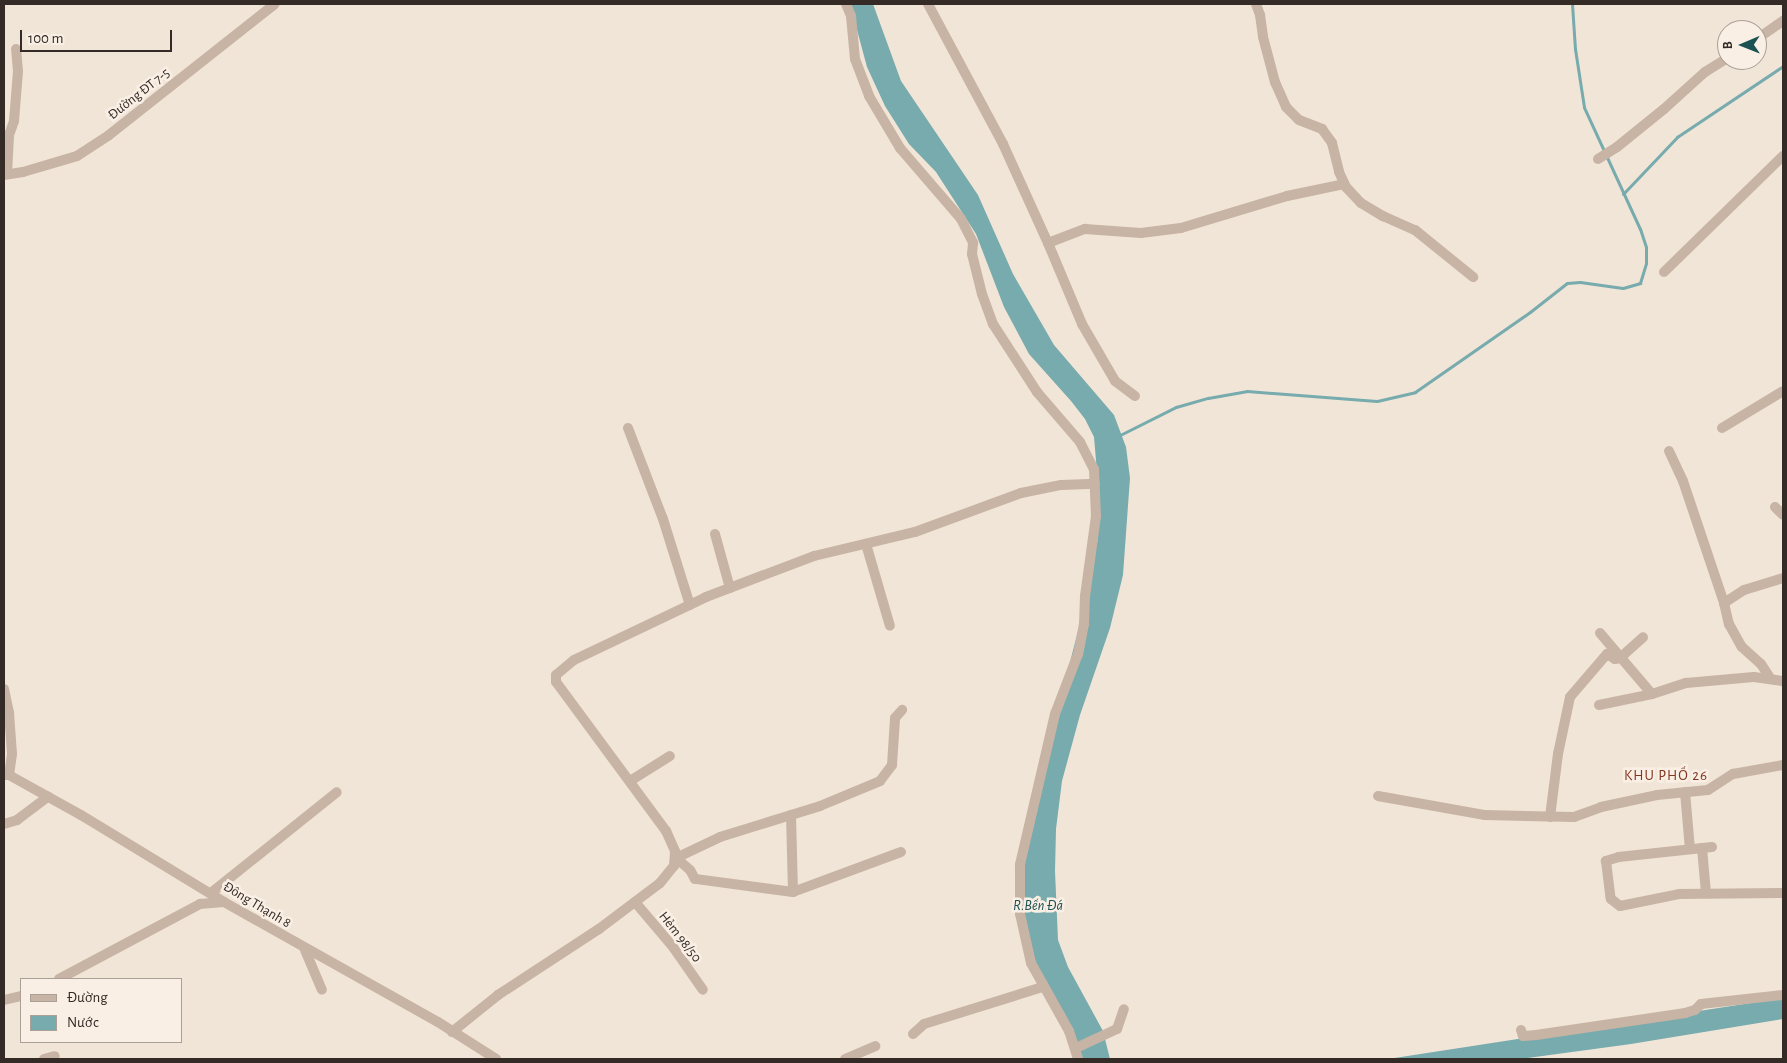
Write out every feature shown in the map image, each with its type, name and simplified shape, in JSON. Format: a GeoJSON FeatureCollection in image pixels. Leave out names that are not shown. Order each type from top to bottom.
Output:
{"type":"FeatureCollection","features":[{"type":"Feature","properties":{"kind":"street","name":"Đường ĐT 7-5"},"geometry":{"type":"LineString","coordinates":[[6,174],[23,172],[77,156],[109,135],[275,4]]}},
{"type":"Feature","properties":{"kind":"street"},"geometry":{"type":"LineString","coordinates":[[846,4],[851,16],[855,59],[869,96],[900,148],[961,219],[973,243],[972,254],[982,294],[993,324],[1037,392],[1080,442],[1094,469],[1096,516],[1085,596],[1084,624],[1078,654],[1055,714],[1020,865],[1020,914],[1032,964],[1069,1031],[1076,1047],[1078,1059]]}},
{"type":"Feature","properties":{"kind":"street"},"geometry":{"type":"LineString","coordinates":[[928,4],[1004,144],[1082,324],[1114,381],[1134,396]]}},
{"type":"Feature","properties":{"kind":"street"},"geometry":{"type":"LineString","coordinates":[[1256,4],[1276,82],[1286,107],[1299,120],[1322,129],[1332,143],[1338,172],[1344,184],[1361,203],[1383,216],[1415,230],[1473,277]]}},
{"type":"Feature","properties":{"kind":"street"},"geometry":{"type":"LineString","coordinates":[[1767,32],[1783,21]]}},
{"type":"Feature","properties":{"kind":"street"},"geometry":{"type":"LineString","coordinates":[[6,174],[9,135],[14,122],[18,72],[16,49]]}},
{"type":"Feature","properties":{"kind":"street"},"geometry":{"type":"LineString","coordinates":[[1598,159],[1617,147],[1717,65]]}},
{"type":"Feature","properties":{"kind":"street"},"geometry":{"type":"LineString","coordinates":[[1664,272],[1783,156]]}},
{"type":"Feature","properties":{"kind":"street"},"geometry":{"type":"LineString","coordinates":[[1048,243],[1086,229],[1141,233],[1181,228],[1287,196],[1344,184]]}},
{"type":"Feature","properties":{"kind":"street"},"geometry":{"type":"LineString","coordinates":[[1722,428],[1783,391]]}},
{"type":"Feature","properties":{"kind":"street"},"geometry":{"type":"LineString","coordinates":[[628,428],[663,520],[690,605]]}},
{"type":"Feature","properties":{"kind":"street"},"geometry":{"type":"LineString","coordinates":[[1669,452],[1683,480],[1724,603],[1729,624],[1742,647],[1761,664],[1770,678]]}},
{"type":"Feature","properties":{"kind":"street"},"geometry":{"type":"LineString","coordinates":[[452,1032],[498,995],[599,929],[660,883],[674,866],[675,851],[666,831],[556,682],[556,675],[574,660],[690,605],[814,556],[915,532],[1021,493],[1062,485],[1095,484]]}},
{"type":"Feature","properties":{"kind":"street"},"geometry":{"type":"LineString","coordinates":[[1775,507],[1783,515]]}},
{"type":"Feature","properties":{"kind":"street"},"geometry":{"type":"LineString","coordinates":[[714,534],[730,588]]}},
{"type":"Feature","properties":{"kind":"street"},"geometry":{"type":"LineString","coordinates":[[866,544],[890,626]]}},
{"type":"Feature","properties":{"kind":"street"},"geometry":{"type":"LineString","coordinates":[[1724,603],[1744,590],[1783,578]]}},
{"type":"Feature","properties":{"kind":"street"},"geometry":{"type":"LineString","coordinates":[[1600,633],[1652,694]]}},
{"type":"Feature","properties":{"kind":"street"},"geometry":{"type":"LineString","coordinates":[[1550,817],[1558,754],[1570,698],[1607,654],[1615,659],[1620,658],[1643,637]]}},
{"type":"Feature","properties":{"kind":"street"},"geometry":{"type":"LineString","coordinates":[[1599,705],[1652,694],[1686,683],[1754,677],[1783,681]]}},
{"type":"Feature","properties":{"kind":"street"},"geometry":{"type":"LineString","coordinates":[[4,689],[9,713],[12,754],[6,775]]}},
{"type":"Feature","properties":{"kind":"street"},"geometry":{"type":"LineString","coordinates":[[676,858],[720,837],[791,815],[880,781],[892,764],[895,718],[902,710]]}},
{"type":"Feature","properties":{"kind":"street"},"geometry":{"type":"LineString","coordinates":[[630,781],[670,756]]}},
{"type":"Feature","properties":{"kind":"street"},"geometry":{"type":"LineString","coordinates":[[1378,796],[1485,815],[1574,817],[1601,807],[1657,795],[1708,790],[1733,774],[1783,765]]}},
{"type":"Feature","properties":{"kind":"street","name":"Đông Thạnh 8"},"geometry":{"type":"LineString","coordinates":[[6,775],[48,797],[305,950],[326,959],[496,1059]]}},
{"type":"Feature","properties":{"kind":"street"},"geometry":{"type":"LineString","coordinates":[[211,893],[337,792]]}},
{"type":"Feature","properties":{"kind":"street"},"geometry":{"type":"LineString","coordinates":[[1685,792],[1690,849]]}},
{"type":"Feature","properties":{"kind":"street"},"geometry":{"type":"LineString","coordinates":[[4,824],[17,820],[48,797]]}},
{"type":"Feature","properties":{"kind":"street"},"geometry":{"type":"LineString","coordinates":[[791,815],[793,892]]}},
{"type":"Feature","properties":{"kind":"street"},"geometry":{"type":"LineString","coordinates":[[1706,893],[1707,848],[1619,857],[1606,861],[1612,899],[1620,906],[1678,894],[1783,893]]}},
{"type":"Feature","properties":{"kind":"street"},"geometry":{"type":"LineString","coordinates":[[676,858],[690,870],[696,879],[793,892],[901,852]]}},
{"type":"Feature","properties":{"kind":"street"},"geometry":{"type":"LineString","coordinates":[[61,978],[200,904],[224,902]]}},
{"type":"Feature","properties":{"kind":"street","name":"Hẻm 98/50"},"geometry":{"type":"LineString","coordinates":[[635,902],[673,947],[703,990]]}},
{"type":"Feature","properties":{"kind":"street"},"geometry":{"type":"LineString","coordinates":[[305,950],[322,990]]}},
{"type":"Feature","properties":{"kind":"street"},"geometry":{"type":"LineString","coordinates":[[913,1034],[924,1024],[1043,986]]}},
{"type":"Feature","properties":{"kind":"street"},"geometry":{"type":"LineString","coordinates":[[1521,1030],[1523,1036],[1536,1035],[1685,1013],[1695,1010],[1701,1004],[1783,995]]}},
{"type":"Feature","properties":{"kind":"street"},"geometry":{"type":"LineString","coordinates":[[4,1000],[20,996]]}},
{"type":"Feature","properties":{"kind":"street"},"geometry":{"type":"LineString","coordinates":[[1076,1047],[1117,1028],[1124,1009]]}},
{"type":"Feature","properties":{"kind":"street"},"geometry":{"type":"LineString","coordinates":[[844,1059],[875,1046]]}},
{"type":"Feature","properties":{"kind":"street"},"geometry":{"type":"LineString","coordinates":[[44,1059],[55,1056]]}},
{"type":"Feature","properties":{"kind":"water","name":"R.Bến Đá"},"geometry":{"type":"Polygon","coordinates":[[[850,4],[873,4],[901,81],[978,195],[1013,274],[1054,345],[1114,415],[1126,447],[1130,478],[1123,575],[1110,628],[1080,715],[1062,781],[1056,829],[1055,871],[1058,940],[1068,967],[1103,1031],[1110,1059],[1082,1059],[1065,1014],[1045,985],[1027,940],[1021,882],[1047,750],[1082,616],[1098,538],[1098,484],[1094,437],[1085,419],[1071,401],[1029,354],[1004,307],[976,234],[936,172],[909,144],[885,106],[867,67],[850,4]]]}},
{"type":"Feature","properties":{"kind":"water"},"geometry":{"type":"Polygon","coordinates":[[[1783,998],[1783,1019],[1631,1044],[1521,1059],[1388,1059],[1783,998]]]}},
{"type":"Feature","properties":{"kind":"waterway"},"geometry":{"type":"LineString","coordinates":[[1118,436],[1176,407],[1208,398],[1247,391],[1377,401],[1415,392],[1530,312],[1567,283],[1580,282],[1623,288],[1640,283],[1646,263],[1646,247],[1640,229],[1584,107],[1575,49],[1572,4]]}},
{"type":"Feature","properties":{"kind":"waterway"},"geometry":{"type":"LineString","coordinates":[[1623,194],[1677,137],[1783,66]]}},
{"type":"Feature","properties":{"kind":"district","name":"KHU PHỐ 26"},"geometry":{"type":"Point","coordinates":[1666,776]}}]}
